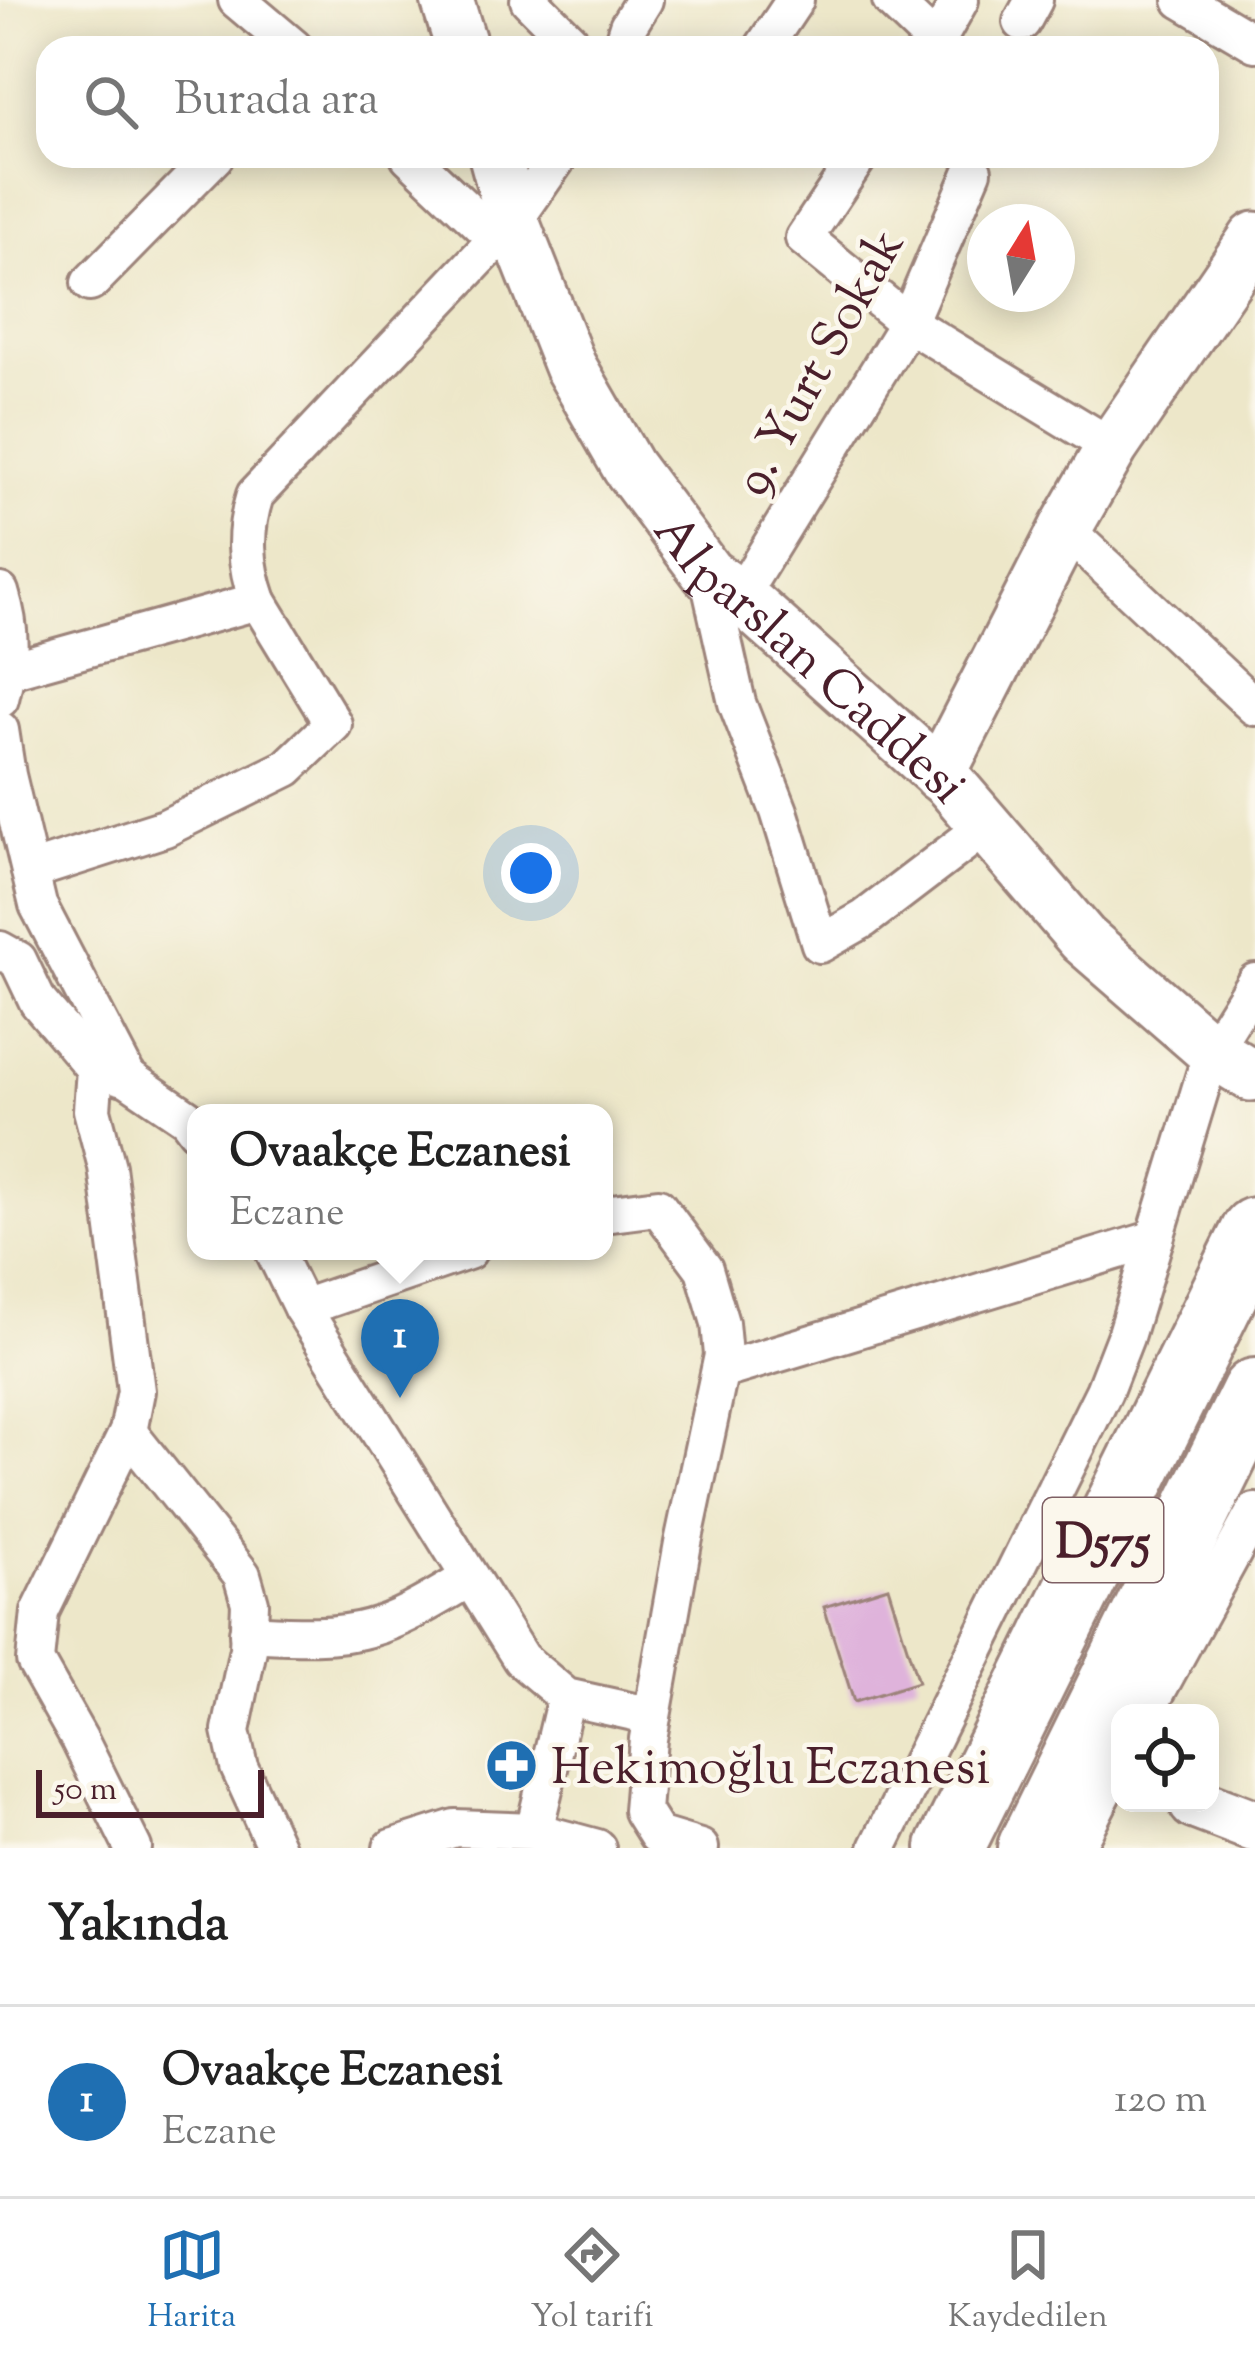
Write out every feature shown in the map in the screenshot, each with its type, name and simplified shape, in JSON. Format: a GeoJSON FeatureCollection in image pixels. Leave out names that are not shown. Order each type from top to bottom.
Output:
{"type":"FeatureCollection","features":[{"type":"Feature","properties":{"kind":"highway","name":"D575"},"geometry":{"type":"LineString","coordinates":[[950,1848],[1255,1231]]}},
{"type":"Feature","properties":{"kind":"highway","name":"D575"},"geometry":{"type":"LineString","coordinates":[[1031,1848],[1255,1392]]}},
{"type":"Feature","properties":{"kind":"street"},"geometry":{"type":"LineString","coordinates":[[237,0],[280,36]]}},
{"type":"Feature","properties":{"kind":"street"},"geometry":{"type":"LineString","coordinates":[[447,0],[458,36]]}},
{"type":"Feature","properties":{"kind":"street"},"geometry":{"type":"LineString","coordinates":[[530,0],[565,36]]}},
{"type":"Feature","properties":{"kind":"street"},"geometry":{"type":"LineString","coordinates":[[625,36],[644,0]]}},
{"type":"Feature","properties":{"kind":"street"},"geometry":{"type":"LineString","coordinates":[[771,36],[795,0]]}},
{"type":"Feature","properties":{"kind":"street"},"geometry":{"type":"LineString","coordinates":[[891,0],[925,36]]}},
{"type":"Feature","properties":{"kind":"street"},"geometry":{"type":"LineString","coordinates":[[940,36],[960,0]]}},
{"type":"Feature","properties":{"kind":"street"},"geometry":{"type":"LineString","coordinates":[[1182,0],[1255,43]]}},
{"type":"Feature","properties":{"kind":"street"},"geometry":{"type":"LineString","coordinates":[[90,283],[203,168]]}},
{"type":"Feature","properties":{"kind":"street"},"geometry":{"type":"LineString","coordinates":[[422,168],[482,225],[513,222]]}},
{"type":"Feature","properties":{"kind":"street","name":"Alparslan Caddesi"},"geometry":{"type":"LineString","coordinates":[[497,168],[513,222],[570,366],[628,467],[724,585],[939,775],[1083,939],[1232,1063]]}},
{"type":"Feature","properties":{"kind":"street"},"geometry":{"type":"LineString","coordinates":[[30,871],[165,828],[287,768],[333,724],[258,601],[250,578],[246,554],[255,495],[513,222],[551,168]]}},
{"type":"Feature","properties":{"kind":"street"},"geometry":{"type":"LineString","coordinates":[[852,168],[804,238],[908,322],[1112,447]]}},
{"type":"Feature","properties":{"kind":"street","name":"9. Yurt Sokak"},"geometry":{"type":"LineString","coordinates":[[724,585],[908,322],[973,171]]}},
{"type":"Feature","properties":{"kind":"street"},"geometry":{"type":"LineString","coordinates":[[939,775],[1112,447],[1255,238]]}},
{"type":"Feature","properties":{"kind":"street"},"geometry":{"type":"LineString","coordinates":[[1065,530],[1255,707]]}},
{"type":"Feature","properties":{"kind":"street"},"geometry":{"type":"LineString","coordinates":[[724,585],[737,703],[779,811],[820,944],[864,919],[986,826]]}},
{"type":"Feature","properties":{"kind":"street"},"geometry":{"type":"LineString","coordinates":[[0,592],[10,626],[3,685],[258,601]]}},
{"type":"Feature","properties":{"kind":"street"},"geometry":{"type":"LineString","coordinates":[[0,730],[38,905],[112,1073]]}},
{"type":"Feature","properties":{"kind":"street"},"geometry":{"type":"LineString","coordinates":[[0,950],[18,960],[38,1002],[112,1073],[187,1118]]}},
{"type":"Feature","properties":{"kind":"street"},"geometry":{"type":"LineString","coordinates":[[878,1848],[1104,1391],[1155,1239],[1232,1063],[1255,982]]}},
{"type":"Feature","properties":{"kind":"street"},"geometry":{"type":"LineString","coordinates":[[112,1073],[92,1110],[106,1167],[136,1391],[128,1432],[40,1612],[35,1661],[133,1848]]}},
{"type":"Feature","properties":{"kind":"street"},"geometry":{"type":"LineString","coordinates":[[613,1213],[658,1207],[704,1269],[720,1323],[723,1355],[652,1716],[642,1811],[643,1841],[700,1848]]}},
{"type":"Feature","properties":{"kind":"street"},"geometry":{"type":"LineString","coordinates":[[720,1371],[1155,1239]]}},
{"type":"Feature","properties":{"kind":"street"},"geometry":{"type":"LineString","coordinates":[[278,1260],[302,1308],[521,1660],[566,1697],[652,1716]]}},
{"type":"Feature","properties":{"kind":"street"},"geometry":{"type":"LineString","coordinates":[[302,1308],[442,1260]]}},
{"type":"Feature","properties":{"kind":"street"},"geometry":{"type":"LineString","coordinates":[[1121,1504],[1125,1337]]}},
{"type":"Feature","properties":{"kind":"street"},"geometry":{"type":"LineString","coordinates":[[128,1432],[242,1575],[250,1603],[248,1633],[231,1731],[239,1767],[276,1848]]}},
{"type":"Feature","properties":{"kind":"street"},"geometry":{"type":"LineString","coordinates":[[1150,1704],[1255,1512]]}},
{"type":"Feature","properties":{"kind":"street"},"geometry":{"type":"LineString","coordinates":[[248,1633],[305,1635],[367,1629],[408,1614],[470,1578]]}},
{"type":"Feature","properties":{"kind":"street"},"geometry":{"type":"LineString","coordinates":[[534,1831],[566,1697]]}},
{"type":"Feature","properties":{"kind":"street"},"geometry":{"type":"LineString","coordinates":[[1075,1848],[1111,1781]]}},
{"type":"Feature","properties":{"kind":"street"},"geometry":{"type":"LineString","coordinates":[[1218,1812],[1255,1826]]}},
{"type":"Feature","properties":{"kind":"street"},"geometry":{"type":"LineString","coordinates":[[392,1848],[455,1828],[534,1831],[597,1848]]}},
{"type":"Feature","properties":{"kind":"building"},"geometry":{"type":"Polygon","coordinates":[[[888,1587],[918,1682],[854,1702],[824,1607],[888,1587]]]}},
{"type":"Feature","properties":{"kind":"place","name":"Ovaakçe Eczanesi"},"geometry":{"type":"Point","coordinates":[400,1398]}},
{"type":"Feature","properties":{"kind":"place","name":"Hekimoğlu Eczanesi"},"geometry":{"type":"Point","coordinates":[512,1765]}}]}
